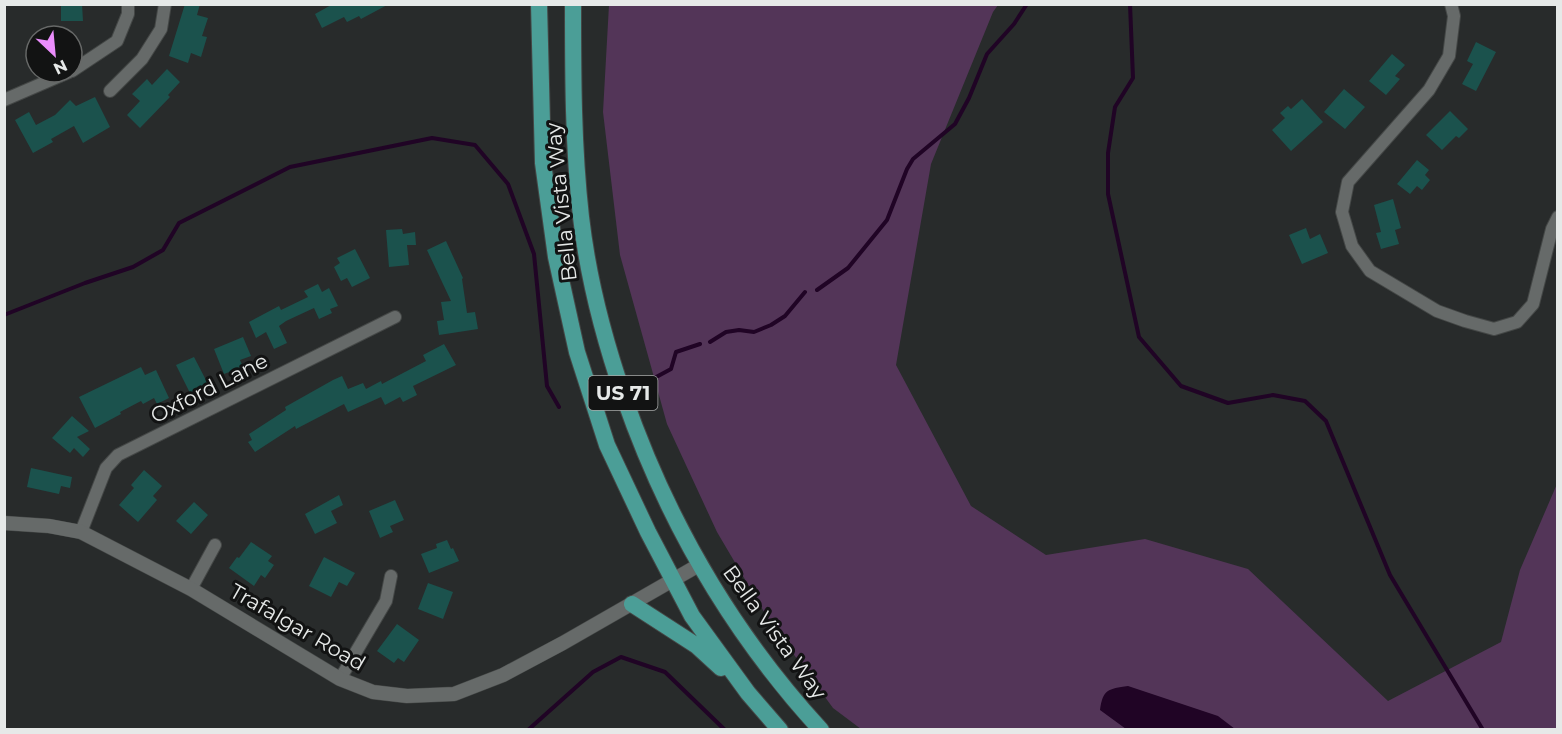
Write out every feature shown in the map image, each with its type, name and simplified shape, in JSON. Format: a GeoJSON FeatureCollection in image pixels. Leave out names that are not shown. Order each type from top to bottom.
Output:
{"type":"FeatureCollection","features":[{"type":"Feature","properties":{"kind":"main road","name":"Bella Vista Way"},"geometry":{"type":"LineString","coordinates":[[539,4],[543,163],[556,257],[577,352],[607,445],[692,615],[748,693],[780,729]]}},
{"type":"Feature","properties":{"kind":"main road","name":"Bella Vista Way"},"geometry":{"type":"LineString","coordinates":[[573,4],[574,123],[581,218],[593,287],[611,357],[641,446],[670,512],[699,565],[731,615],[786,692],[821,729]]}},
{"type":"Feature","properties":{"kind":"main road"},"geometry":{"type":"LineString","coordinates":[[632,604],[697,646],[748,693]]}},
{"type":"Feature","properties":{"kind":"street"},"geometry":{"type":"LineString","coordinates":[[84,63],[117,41],[128,14],[128,4]]}},
{"type":"Feature","properties":{"kind":"street"},"geometry":{"type":"LineString","coordinates":[[110,91],[142,59],[161,29],[165,4]]}},
{"type":"Feature","properties":{"kind":"street"},"geometry":{"type":"LineString","coordinates":[[1451,4],[1454,16],[1449,56],[1429,90],[1348,182],[1342,212],[1352,246],[1370,271],[1437,311],[1494,329],[1517,322],[1533,304],[1557,217]]}},
{"type":"Feature","properties":{"kind":"street"},"geometry":{"type":"LineString","coordinates":[[4,100],[41,84]]}},
{"type":"Feature","properties":{"kind":"street","name":"Oxford Lane"},"geometry":{"type":"LineString","coordinates":[[81,532],[102,476],[118,455],[395,317]]}},
{"type":"Feature","properties":{"kind":"street","name":"Trafalgar Road"},"geometry":{"type":"LineString","coordinates":[[4,523],[49,526],[81,532],[191,589],[340,679],[373,692],[407,696],[454,694],[503,675],[699,565]]}},
{"type":"Feature","properties":{"kind":"street"},"geometry":{"type":"LineString","coordinates":[[191,589],[215,545]]}},
{"type":"Feature","properties":{"kind":"street"},"geometry":{"type":"LineString","coordinates":[[340,679],[387,601],[391,576]]}},
{"type":"Feature","properties":{"kind":"shaded area"},"geometry":{"type":"Polygon","coordinates":[[[609,5],[998,5],[993,12],[931,164],[896,365],[971,506],[1046,555],[1145,539],[1248,569],[1388,701],[1501,642],[1520,570],[1557,484],[1557,729],[861,729],[833,708],[770,622],[717,532],[667,424],[620,255],[603,112],[609,5]]]}},
{"type":"Feature","properties":{"kind":"shaded area"},"geometry":{"type":"Polygon","coordinates":[[[1128,686],[1218,716],[1235,729],[1126,729],[1100,710],[1103,698],[1108,691],[1128,686]]]}},
{"type":"Feature","properties":{"kind":"building"},"geometry":{"type":"Polygon","coordinates":[[[61,4],[82,4],[83,21],[61,21],[61,4]]]}},
{"type":"Feature","properties":{"kind":"building"},"geometry":{"type":"Polygon","coordinates":[[[185,4],[200,4],[197,15],[208,18],[202,36],[207,37],[201,57],[191,53],[188,63],[169,56],[185,4]]]}},
{"type":"Feature","properties":{"kind":"building"},"geometry":{"type":"Polygon","coordinates":[[[333,4],[389,4],[361,19],[359,16],[347,22],[344,17],[322,28],[315,14],[333,4]]]}},
{"type":"Feature","properties":{"kind":"building"},"geometry":{"type":"Polygon","coordinates":[[[1476,42],[1496,52],[1476,91],[1462,84],[1473,64],[1467,61],[1476,42]]]}},
{"type":"Feature","properties":{"kind":"building"},"geometry":{"type":"Polygon","coordinates":[[[1392,54],[1405,65],[1395,76],[1400,79],[1386,95],[1369,81],[1392,54]]]}},
{"type":"Feature","properties":{"kind":"building"},"geometry":{"type":"Polygon","coordinates":[[[167,69],[180,82],[168,95],[170,97],[140,128],[127,115],[140,101],[132,94],[147,79],[152,85],[167,69]]]}},
{"type":"Feature","properties":{"kind":"building"},"geometry":{"type":"Polygon","coordinates":[[[1344,89],[1365,107],[1345,129],[1324,112],[1344,89]]]}},
{"type":"Feature","properties":{"kind":"building"},"geometry":{"type":"Polygon","coordinates":[[[95,97],[110,127],[83,143],[74,126],[51,139],[53,142],[33,153],[15,120],[29,112],[36,125],[55,115],[70,100],[76,106],[95,97]]]}},
{"type":"Feature","properties":{"kind":"building"},"geometry":{"type":"Polygon","coordinates":[[[1302,99],[1323,122],[1291,151],[1272,130],[1285,118],[1280,113],[1288,106],[1291,109],[1302,99]]]}},
{"type":"Feature","properties":{"kind":"building"},"geometry":{"type":"Polygon","coordinates":[[[1450,111],[1468,129],[1459,138],[1456,136],[1442,150],[1426,135],[1450,111]]]}},
{"type":"Feature","properties":{"kind":"building"},"geometry":{"type":"Polygon","coordinates":[[[1417,160],[1429,170],[1425,175],[1430,180],[1422,190],[1417,186],[1410,194],[1397,184],[1417,160]]]}},
{"type":"Feature","properties":{"kind":"building"},"geometry":{"type":"Polygon","coordinates":[[[1393,199],[1401,228],[1395,230],[1399,244],[1381,249],[1376,233],[1381,232],[1374,205],[1393,199]]]}},
{"type":"Feature","properties":{"kind":"building"},"geometry":{"type":"Polygon","coordinates":[[[1306,228],[1310,239],[1320,234],[1328,253],[1302,264],[1289,235],[1306,228]]]}},
{"type":"Feature","properties":{"kind":"building"},"geometry":{"type":"Polygon","coordinates":[[[402,229],[403,234],[415,232],[416,245],[407,245],[409,265],[389,267],[386,230],[402,229]]]}},
{"type":"Feature","properties":{"kind":"building"},"geometry":{"type":"Polygon","coordinates":[[[446,241],[463,278],[467,313],[475,312],[478,329],[439,335],[437,321],[444,320],[441,302],[451,301],[427,250],[446,241]]]}},
{"type":"Feature","properties":{"kind":"building"},"geometry":{"type":"Polygon","coordinates":[[[355,249],[370,278],[352,287],[347,278],[341,281],[334,267],[340,263],[337,258],[355,249]]]}},
{"type":"Feature","properties":{"kind":"building"},"geometry":{"type":"Polygon","coordinates":[[[318,284],[322,292],[329,288],[338,306],[330,309],[332,313],[319,319],[314,308],[286,321],[279,326],[287,343],[274,349],[266,332],[256,338],[249,322],[279,306],[281,310],[308,297],[304,291],[318,284]]]}},
{"type":"Feature","properties":{"kind":"building"},"geometry":{"type":"Polygon","coordinates":[[[243,337],[251,356],[240,360],[243,367],[224,374],[214,349],[243,337]]]}},
{"type":"Feature","properties":{"kind":"building"},"geometry":{"type":"Polygon","coordinates":[[[444,344],[456,365],[413,386],[417,395],[403,402],[400,397],[385,405],[381,397],[348,412],[344,404],[296,429],[295,426],[255,452],[248,442],[252,440],[249,434],[286,410],[285,407],[333,380],[342,376],[348,389],[363,383],[366,389],[381,381],[382,384],[426,361],[423,355],[444,344]]]}},
{"type":"Feature","properties":{"kind":"building"},"geometry":{"type":"Polygon","coordinates":[[[194,357],[208,384],[190,393],[176,365],[194,357]]]}},
{"type":"Feature","properties":{"kind":"building"},"geometry":{"type":"Polygon","coordinates":[[[141,367],[145,375],[156,370],[169,398],[157,404],[154,398],[143,404],[141,401],[95,428],[79,397],[141,367]]]}},
{"type":"Feature","properties":{"kind":"building"},"geometry":{"type":"Polygon","coordinates":[[[72,416],[89,431],[77,437],[90,449],[83,457],[74,448],[70,453],[52,438],[72,416]]]}},
{"type":"Feature","properties":{"kind":"building"},"geometry":{"type":"Polygon","coordinates":[[[31,468],[72,477],[70,488],[61,486],[59,494],[27,487],[31,468]]]}},
{"type":"Feature","properties":{"kind":"building"},"geometry":{"type":"Polygon","coordinates":[[[144,470],[162,486],[153,496],[157,500],[138,522],[119,505],[134,488],[131,485],[144,470]]]}},
{"type":"Feature","properties":{"kind":"building"},"geometry":{"type":"Polygon","coordinates":[[[339,495],[343,505],[331,511],[337,523],[315,534],[305,514],[339,495]]]}},
{"type":"Feature","properties":{"kind":"building"},"geometry":{"type":"Polygon","coordinates":[[[395,500],[404,520],[390,526],[393,532],[380,538],[369,511],[395,500]]]}},
{"type":"Feature","properties":{"kind":"building"},"geometry":{"type":"Polygon","coordinates":[[[194,502],[208,515],[191,534],[176,521],[194,502]]]}},
{"type":"Feature","properties":{"kind":"building"},"geometry":{"type":"Polygon","coordinates":[[[447,540],[459,561],[429,573],[421,554],[437,548],[436,544],[447,540]]]}},
{"type":"Feature","properties":{"kind":"building"},"geometry":{"type":"Polygon","coordinates":[[[251,542],[272,556],[268,561],[274,565],[265,578],[261,575],[254,586],[229,568],[251,542]]]}},
{"type":"Feature","properties":{"kind":"building"},"geometry":{"type":"Polygon","coordinates":[[[324,557],[355,573],[347,586],[339,582],[331,597],[309,586],[324,557]]]}},
{"type":"Feature","properties":{"kind":"building"},"geometry":{"type":"Polygon","coordinates":[[[428,583],[453,592],[443,619],[418,609],[428,583]]]}},
{"type":"Feature","properties":{"kind":"building"},"geometry":{"type":"Polygon","coordinates":[[[397,624],[419,640],[404,662],[398,658],[394,663],[377,651],[397,624]]]}},
{"type":"Feature","properties":{"kind":"waterway"},"geometry":{"type":"LineString","coordinates":[[817,290],[848,268],[887,220],[913,159],[955,124],[969,98],[987,54],[1014,24],[1027,4]]}},
{"type":"Feature","properties":{"kind":"waterway"},"geometry":{"type":"LineString","coordinates":[[1130,4],[1133,78],[1115,107],[1108,153],[1108,194],[1139,337],[1181,386],[1228,403],[1273,395],[1305,401],[1326,421],[1390,575],[1483,730]]}},
{"type":"Feature","properties":{"kind":"waterway"},"geometry":{"type":"LineString","coordinates":[[4,315],[133,267],[163,250],[179,223],[290,167],[432,138],[475,145],[508,184],[534,254],[547,386],[559,407]]}},
{"type":"Feature","properties":{"kind":"waterway"},"geometry":{"type":"LineString","coordinates":[[710,342],[726,332],[739,330],[754,332],[771,325],[785,316],[805,292]]}},
{"type":"Feature","properties":{"kind":"waterway"},"geometry":{"type":"LineString","coordinates":[[647,382],[671,369],[676,352],[700,344]]}},
{"type":"Feature","properties":{"kind":"waterway"},"geometry":{"type":"LineString","coordinates":[[528,730],[593,672],[621,657],[665,672],[725,730]]}}]}
